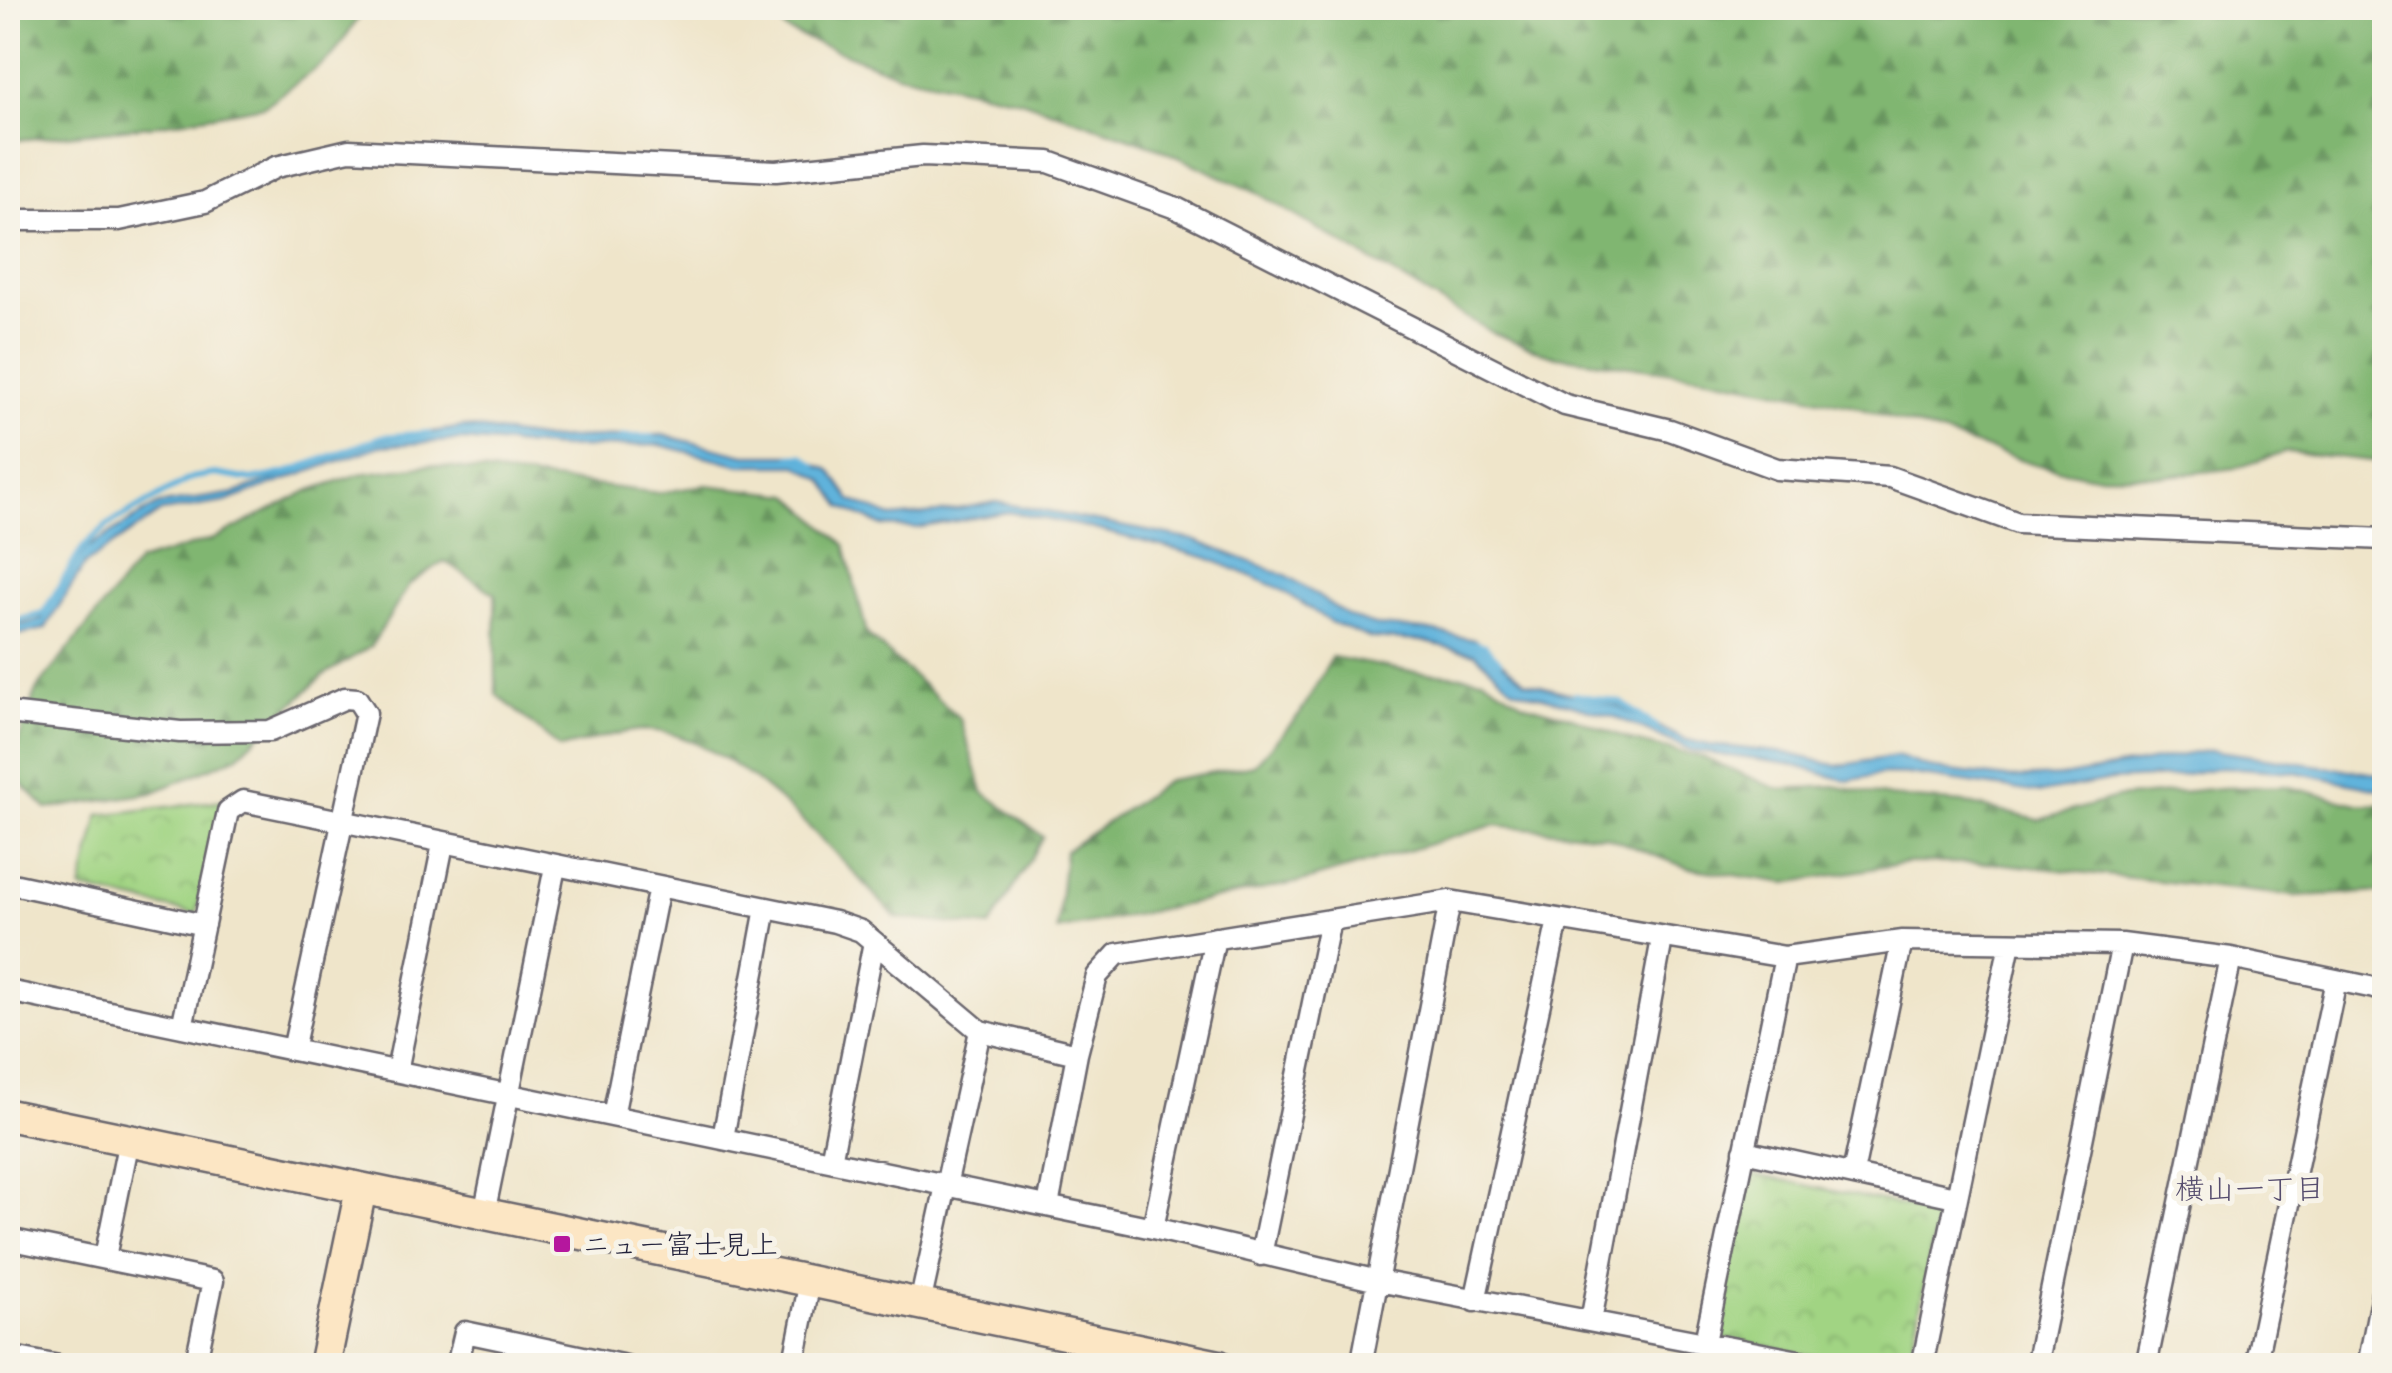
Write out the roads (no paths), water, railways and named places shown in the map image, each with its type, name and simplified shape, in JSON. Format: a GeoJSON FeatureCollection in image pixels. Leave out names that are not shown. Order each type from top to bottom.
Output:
{"type":"FeatureCollection","features":[{"type":"Feature","properties":{"kind":"street"},"geometry":{"type":"LineString","coordinates":[[8,220],[120,220],[205,202],[276,167],[348,150],[776,171],[923,156],[1049,162],[1176,208],[1565,405],[1670,430],[1778,469],[1890,477],[2018,523],[2384,539]]}},
{"type":"Feature","properties":{"kind":"street"},"geometry":{"type":"LineString","coordinates":[[8,713],[180,732],[270,732],[345,698],[358,699],[366,713],[294,1050]]}},
{"type":"Feature","properties":{"kind":"street"},"geometry":{"type":"LineString","coordinates":[[182,1027],[228,811],[243,801],[835,922],[861,930],[980,1031],[1077,1054]]}},
{"type":"Feature","properties":{"kind":"street"},"geometry":{"type":"LineString","coordinates":[[397,1072],[442,844]]}},
{"type":"Feature","properties":{"kind":"street"},"geometry":{"type":"LineString","coordinates":[[484,1214],[556,866]]}},
{"type":"Feature","properties":{"kind":"street"},"geometry":{"type":"LineString","coordinates":[[8,882],[204,925]]}},
{"type":"Feature","properties":{"kind":"street"},"geometry":{"type":"LineString","coordinates":[[613,1116],[659,887]]}},
{"type":"Feature","properties":{"kind":"street"},"geometry":{"type":"LineString","coordinates":[[1361,1366],[1450,901]]}},
{"type":"Feature","properties":{"kind":"street"},"geometry":{"type":"LineString","coordinates":[[1048,1206],[1096,976],[1117,954],[1215,938],[1450,901],[1785,958],[1902,941],[2122,944],[2230,958],[2384,990]]}},
{"type":"Feature","properties":{"kind":"street"},"geometry":{"type":"LineString","coordinates":[[722,1138],[766,908]]}},
{"type":"Feature","properties":{"kind":"street"},"geometry":{"type":"LineString","coordinates":[[1262,1254],[1330,920]]}},
{"type":"Feature","properties":{"kind":"street"},"geometry":{"type":"LineString","coordinates":[[1475,1301],[1558,920]]}},
{"type":"Feature","properties":{"kind":"street"},"geometry":{"type":"LineString","coordinates":[[1153,1228],[1215,938]]}},
{"type":"Feature","properties":{"kind":"street"},"geometry":{"type":"LineString","coordinates":[[1591,1321],[1662,939]]}},
{"type":"Feature","properties":{"kind":"street"},"geometry":{"type":"LineString","coordinates":[[1853,1173],[1902,941]]}},
{"type":"Feature","properties":{"kind":"street"},"geometry":{"type":"LineString","coordinates":[[831,1161],[874,942]]}},
{"type":"Feature","properties":{"kind":"street"},"geometry":{"type":"LineString","coordinates":[[1922,1366],[2010,944]]}},
{"type":"Feature","properties":{"kind":"street"},"geometry":{"type":"LineString","coordinates":[[2036,1366],[2122,944]]}},
{"type":"Feature","properties":{"kind":"street"},"geometry":{"type":"LineString","coordinates":[[1700,1366],[1785,958]]}},
{"type":"Feature","properties":{"kind":"street"},"geometry":{"type":"LineString","coordinates":[[2146,1366],[2230,958]]}},
{"type":"Feature","properties":{"kind":"street"},"geometry":{"type":"LineString","coordinates":[[2256,1366],[2336,980]]}},
{"type":"Feature","properties":{"kind":"street"},"geometry":{"type":"LineString","coordinates":[[8,991],[1153,1228],[1378,1282],[1824,1366]]}},
{"type":"Feature","properties":{"kind":"street"},"geometry":{"type":"LineString","coordinates":[[920,1304],[980,1031]]}},
{"type":"Feature","properties":{"kind":"street"},"geometry":{"type":"LineString","coordinates":[[8,1115],[1219,1366]]}},
{"type":"Feature","properties":{"kind":"street"},"geometry":{"type":"LineString","coordinates":[[104,1257],[128,1140]]}},
{"type":"Feature","properties":{"kind":"street"},"geometry":{"type":"LineString","coordinates":[[1744,1151],[1955,1197]]}},
{"type":"Feature","properties":{"kind":"street"},"geometry":{"type":"LineString","coordinates":[[324,1366],[361,1189]]}},
{"type":"Feature","properties":{"kind":"street"},"geometry":{"type":"LineString","coordinates":[[8,1238],[213,1281],[195,1366]]}},
{"type":"Feature","properties":{"kind":"street"},"geometry":{"type":"LineString","coordinates":[[793,1366],[810,1281]]}},
{"type":"Feature","properties":{"kind":"street"},"geometry":{"type":"LineString","coordinates":[[2368,1366],[2384,1283]]}},
{"type":"Feature","properties":{"kind":"street"},"geometry":{"type":"LineString","coordinates":[[457,1366],[465,1332],[570,1360],[626,1366]]}},
{"type":"Feature","properties":{"kind":"street"},"geometry":{"type":"LineString","coordinates":[[8,1356],[59,1366]]}},
{"type":"Feature","properties":{"kind":"water"},"geometry":{"type":"Polygon","coordinates":[[[464,427],[545,439],[662,435],[745,455],[794,455],[830,470],[851,500],[891,517],[996,502],[1194,540],[1288,576],[1349,617],[1378,626],[1475,640],[1526,682],[1617,706],[1683,739],[1709,745],[1787,753],[1837,766],[1896,756],[1934,769],[2007,778],[2068,776],[2211,750],[2384,775],[2384,790],[2295,772],[2222,767],[2041,793],[1915,775],[1882,774],[1847,781],[1789,764],[1693,751],[1615,717],[1514,689],[1475,654],[1421,641],[1369,638],[1330,622],[1279,588],[1208,558],[1008,512],[916,528],[882,526],[842,507],[823,480],[797,465],[741,465],[660,445],[560,448],[461,440],[380,446],[225,502],[161,512],[85,564],[45,629],[8,637],[8,628],[41,620],[85,549],[157,505],[235,493],[381,440],[464,427]]]}},
{"type":"Feature","properties":{"kind":"waterway"},"geometry":{"type":"LineString","coordinates":[[8,623],[43,614],[84,546],[108,525],[191,478],[215,474],[252,480],[286,473],[382,437],[428,433]]}},
{"type":"Feature","properties":{"kind":"waterway"},"geometry":{"type":"LineString","coordinates":[[623,437],[651,437]]}},
{"type":"Feature","properties":{"kind":"waterway"},"geometry":{"type":"LineString","coordinates":[[791,457],[802,456],[815,466]]}},
{"type":"Feature","properties":{"kind":"waterway"},"geometry":{"type":"LineString","coordinates":[[1473,643],[1485,646],[1499,661]]}},
{"type":"Feature","properties":{"kind":"waterway"},"geometry":{"type":"LineString","coordinates":[[1575,695],[1621,703],[1655,726]]}},
{"type":"Feature","properties":{"kind":"place","name":"ニュー富士見上"},"geometry":{"type":"Point","coordinates":[562,1244]}},
{"type":"Feature","properties":{"kind":"district","name":"横山一丁目"},"geometry":{"type":"Point","coordinates":[2250,1189]}}]}
